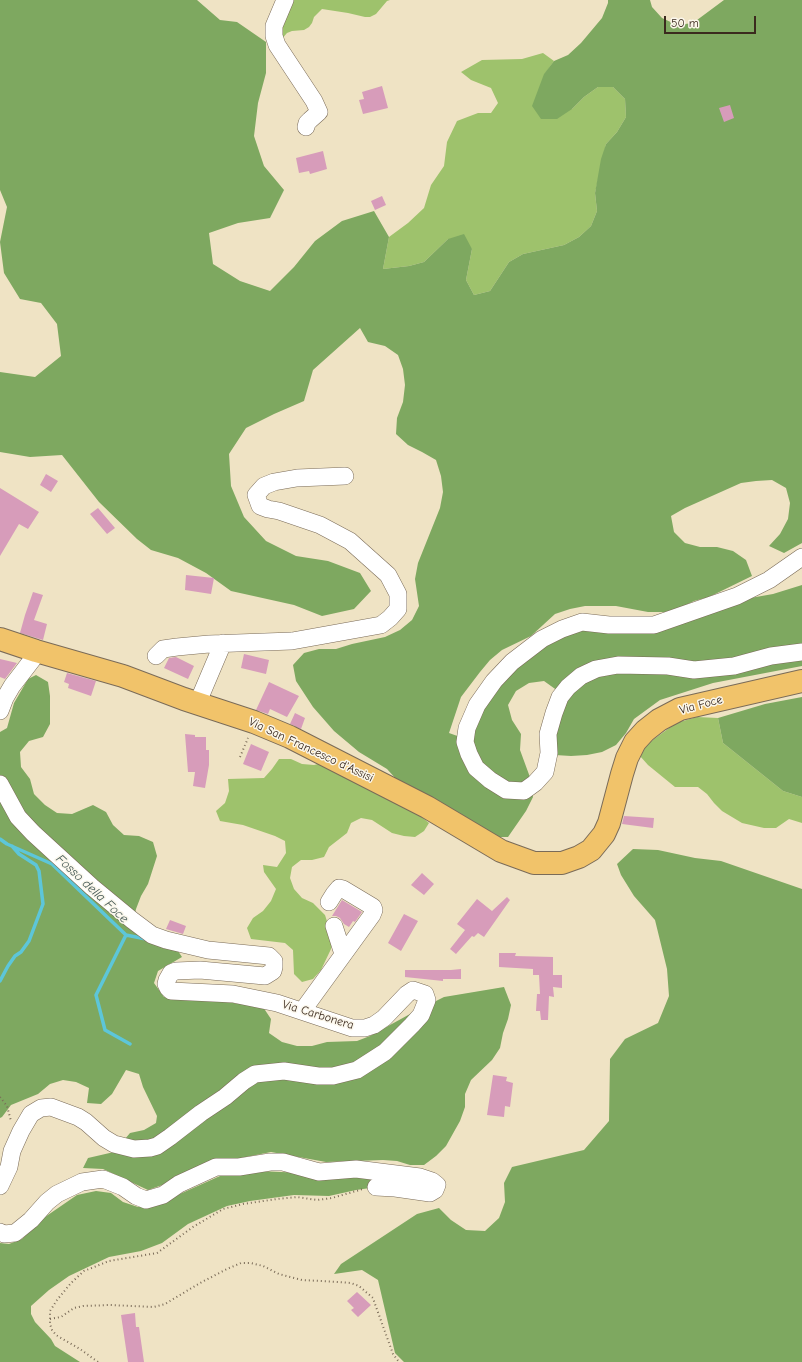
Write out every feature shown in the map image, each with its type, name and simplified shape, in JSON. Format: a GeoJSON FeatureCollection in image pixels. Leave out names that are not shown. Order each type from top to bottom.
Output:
{"type":"FeatureCollection","features":[{"type":"Feature","properties":{"kind":"main road","name":"Via San Francesco d'Assisi"},"geometry":{"type":"LineString","coordinates":[[0,639],[123,676],[184,699],[234,714],[290,737],[427,806],[501,851],[517,858],[534,863],[562,863],[579,857],[591,850],[604,834]]}},
{"type":"Feature","properties":{"kind":"main road","name":"Via Foce"},"geometry":{"type":"LineString","coordinates":[[604,834],[609,824],[627,758],[635,742],[645,731],[659,720],[692,706],[802,681]]}},
{"type":"Feature","properties":{"kind":"street"},"geometry":{"type":"LineString","coordinates":[[285,0],[274,26],[274,36],[277,45],[314,101],[319,112],[307,123],[306,127]]}},
{"type":"Feature","properties":{"kind":"street"},"geometry":{"type":"LineString","coordinates":[[156,656],[163,649],[177,646],[223,643],[292,642],[380,625],[390,618],[398,609],[398,594],[388,575],[350,541],[320,524],[260,506],[256,495],[264,486],[274,482],[297,478],[345,476]]}},
{"type":"Feature","properties":{"kind":"street"},"geometry":{"type":"LineString","coordinates":[[802,557],[769,580],[737,596],[654,625],[609,625],[582,622],[562,629],[542,639],[512,662],[494,681],[477,705],[467,728],[465,742],[476,768],[490,780],[506,790],[524,791],[544,772],[549,753],[548,734],[554,713],[560,698],[568,687],[580,676],[596,669],[618,665],[668,666],[694,670],[734,666],[771,656],[802,652]]}},
{"type":"Feature","properties":{"kind":"street"},"geometry":{"type":"LineString","coordinates":[[769,580],[802,571]]}},
{"type":"Feature","properties":{"kind":"street"},"geometry":{"type":"LineString","coordinates":[[198,702],[223,643]]}},
{"type":"Feature","properties":{"kind":"street"},"geometry":{"type":"LineString","coordinates":[[0,712],[9,692],[32,660],[36,651]]}},
{"type":"Feature","properties":{"kind":"street","name":"Via Carbonera"},"geometry":{"type":"LineString","coordinates":[[0,784],[18,817],[33,833],[102,896],[152,935],[166,940],[208,950],[269,956],[274,961],[273,971],[265,976],[200,970],[176,971],[168,976],[166,984],[171,990],[233,994],[277,1003],[303,1010],[352,1028],[365,1028],[374,1025],[384,1018],[406,994],[413,990],[425,994],[427,1000],[421,1015],[412,1025],[385,1052],[357,1070],[333,1076],[318,1076],[284,1071],[255,1074],[170,1137],[157,1146],[150,1148],[134,1149],[114,1144],[104,1138],[78,1117],[51,1107],[40,1108],[31,1114],[21,1131],[12,1151],[9,1167],[0,1186]]}},
{"type":"Feature","properties":{"kind":"street"},"geometry":{"type":"LineString","coordinates":[[303,1010],[372,915],[374,910],[373,907],[339,888],[329,902]]}},
{"type":"Feature","properties":{"kind":"street"},"geometry":{"type":"LineString","coordinates":[[334,926],[343,954]]}},
{"type":"Feature","properties":{"kind":"street"},"geometry":{"type":"LineString","coordinates":[[0,1232],[4,1234],[15,1232],[31,1220],[47,1202],[57,1194],[82,1182],[93,1180],[103,1179],[123,1186],[136,1196],[146,1200],[163,1195],[179,1184],[216,1167],[239,1167],[270,1162],[283,1162],[319,1172],[356,1170],[420,1177],[432,1180],[437,1185],[435,1190],[430,1193],[376,1187]]}},
{"type":"Feature","properties":{"kind":"path"},"geometry":{"type":"LineString","coordinates":[[240,758],[248,738]]}},
{"type":"Feature","properties":{"kind":"path"},"geometry":{"type":"LineString","coordinates":[[98,1362],[56,1335],[50,1324],[50,1311],[57,1300],[70,1283],[84,1271],[109,1262],[156,1253],[193,1227],[223,1210],[243,1204],[297,1197],[317,1200],[332,1198],[358,1189],[376,1187]]}},
{"type":"Feature","properties":{"kind":"path"},"geometry":{"type":"LineString","coordinates":[[50,1319],[61,1317],[74,1308],[83,1306],[110,1305],[154,1307],[165,1304],[227,1269],[241,1263],[251,1263],[263,1266],[279,1274],[302,1280],[350,1283],[359,1286],[373,1298],[393,1354],[399,1362]]}},
{"type":"Feature","properties":{"kind":"green space"},"geometry":{"type":"Polygon","coordinates":[[[0,0],[197,0],[220,20],[237,22],[266,42],[266,73],[258,103],[254,136],[264,166],[284,190],[270,218],[238,223],[209,233],[213,264],[240,281],[270,291],[294,267],[315,241],[342,221],[374,211],[389,237],[383,269],[409,266],[424,262],[448,239],[464,234],[472,249],[466,280],[474,295],[490,291],[509,262],[523,254],[564,245],[579,237],[591,226],[597,211],[595,193],[601,159],[606,144],[617,132],[626,117],[625,99],[613,87],[598,87],[584,97],[572,109],[557,119],[541,119],[532,106],[544,74],[554,61],[568,55],[581,43],[602,18],[608,0],[650,0],[652,7],[662,18],[677,25],[693,23],[724,0],[802,0],[802,543],[784,553],[769,546],[780,534],[788,519],[790,503],[786,488],[772,480],[741,483],[685,508],[671,516],[674,532],[685,543],[700,547],[717,547],[733,551],[746,560],[752,576],[709,597],[665,612],[648,612],[616,606],[585,606],[555,614],[531,636],[502,650],[490,660],[461,697],[449,733],[463,738],[488,696],[529,655],[574,631],[590,627],[645,632],[739,600],[773,594],[802,585],[802,666],[713,683],[660,700],[634,719],[626,733],[616,745],[602,752],[571,756],[555,755],[558,691],[544,681],[529,683],[516,691],[508,705],[512,720],[521,734],[520,750],[531,780],[533,797],[526,811],[508,837],[493,837],[452,812],[441,802],[398,781],[387,769],[359,752],[334,731],[313,707],[296,681],[293,665],[304,653],[319,649],[336,649],[385,637],[400,630],[412,620],[419,606],[415,579],[418,563],[440,508],[443,492],[441,476],[436,460],[408,445],[396,434],[397,418],[403,402],[405,385],[403,369],[398,355],[385,346],[368,342],[360,328],[313,370],[304,401],[246,428],[229,454],[231,486],[244,517],[266,541],[296,556],[328,561],[360,573],[371,591],[354,609],[322,616],[294,605],[231,591],[206,573],[178,558],[151,550],[137,539],[99,502],[62,455],[30,457],[0,452],[0,372],[35,377],[61,356],[57,324],[41,303],[20,299],[4,273],[0,242],[7,207],[0,190],[0,0]]]}},
{"type":"Feature","properties":{"kind":"green space"},"geometry":{"type":"Polygon","coordinates":[[[289,0],[390,0],[387,1],[376,14],[370,17],[322,9],[314,17],[309,27],[304,30],[287,33],[279,42],[289,0]]]}},
{"type":"Feature","properties":{"kind":"green space"},"geometry":{"type":"Polygon","coordinates":[[[543,53],[554,61],[544,75],[572,109],[584,97],[598,87],[613,87],[625,99],[626,117],[617,132],[606,144],[595,193],[597,211],[591,226],[579,237],[564,245],[523,254],[509,262],[490,291],[474,295],[466,280],[472,249],[448,239],[424,262],[409,266],[383,269],[389,237],[408,223],[424,208],[431,185],[444,166],[447,142],[457,121],[478,113],[491,113],[498,103],[491,88],[471,80],[461,72],[482,60],[522,59],[543,53]]]}},
{"type":"Feature","properties":{"kind":"green space"},"geometry":{"type":"Polygon","coordinates":[[[36,675],[48,682],[50,696],[50,724],[43,737],[29,741],[20,752],[21,767],[30,779],[34,794],[45,805],[57,813],[72,814],[93,805],[106,812],[113,825],[124,835],[139,836],[153,842],[157,856],[148,884],[136,909],[132,929],[178,951],[182,957],[158,971],[154,983],[164,997],[211,1000],[263,1007],[271,1019],[269,1033],[282,1042],[297,1046],[312,1046],[327,1042],[357,1041],[370,1036],[444,997],[504,987],[511,1005],[500,1048],[492,1060],[471,1080],[465,1094],[465,1107],[460,1121],[446,1146],[436,1156],[424,1165],[410,1165],[397,1161],[383,1160],[326,1162],[271,1152],[241,1158],[208,1161],[185,1177],[148,1190],[103,1169],[83,1168],[88,1158],[114,1152],[130,1133],[144,1130],[156,1123],[157,1116],[143,1087],[139,1074],[126,1070],[112,1094],[101,1104],[87,1103],[89,1088],[76,1082],[63,1080],[50,1084],[38,1094],[11,1105],[0,1118],[0,732],[7,728],[14,703],[28,679],[36,675]]]}},
{"type":"Feature","properties":{"kind":"green space"},"geometry":{"type":"Polygon","coordinates":[[[802,697],[802,797],[783,791],[723,743],[718,718],[765,704],[802,697]]]}},
{"type":"Feature","properties":{"kind":"green space"},"geometry":{"type":"Polygon","coordinates":[[[697,717],[718,718],[723,743],[783,791],[802,797],[802,823],[789,819],[776,828],[764,828],[742,823],[722,811],[707,794],[698,787],[675,787],[648,765],[640,756],[646,745],[676,723],[697,717]]]}},
{"type":"Feature","properties":{"kind":"green space"},"geometry":{"type":"Polygon","coordinates":[[[279,759],[291,759],[302,764],[314,765],[326,762],[411,808],[429,823],[424,831],[415,837],[392,833],[372,820],[361,818],[351,823],[347,833],[329,847],[324,857],[312,860],[301,860],[292,867],[290,878],[294,889],[302,898],[313,903],[325,915],[332,937],[331,949],[321,970],[313,979],[302,982],[294,974],[293,950],[285,943],[251,939],[247,928],[253,918],[263,911],[271,901],[276,889],[264,872],[263,865],[277,867],[286,853],[285,841],[243,825],[220,821],[216,811],[225,803],[229,791],[228,779],[264,778],[279,759]]]}},
{"type":"Feature","properties":{"kind":"green space"},"geometry":{"type":"Polygon","coordinates":[[[633,849],[658,850],[695,858],[721,861],[802,889],[802,1362],[404,1362],[395,1353],[378,1280],[362,1270],[334,1274],[341,1264],[417,1214],[439,1208],[451,1220],[466,1230],[485,1231],[499,1218],[505,1202],[504,1183],[512,1167],[584,1150],[609,1121],[610,1059],[625,1039],[658,1023],[669,996],[667,969],[655,920],[634,896],[621,875],[617,864],[633,849]]]}},
{"type":"Feature","properties":{"kind":"green space"},"geometry":{"type":"Polygon","coordinates":[[[258,1171],[374,1176],[377,1187],[329,1196],[294,1195],[250,1201],[227,1206],[188,1224],[162,1243],[141,1251],[109,1257],[69,1276],[49,1290],[31,1306],[31,1314],[35,1322],[51,1339],[55,1346],[80,1362],[0,1362],[0,1243],[9,1244],[22,1239],[45,1217],[77,1195],[96,1191],[111,1193],[123,1202],[138,1207],[153,1206],[220,1176],[258,1171]]]}},
{"type":"Feature","properties":{"kind":"building"},"geometry":{"type":"Polygon","coordinates":[[[382,86],[388,108],[363,114],[359,100],[364,99],[362,92],[382,86]]]}},
{"type":"Feature","properties":{"kind":"building"},"geometry":{"type":"Polygon","coordinates":[[[730,105],[734,118],[724,122],[719,108],[730,105]]]}},
{"type":"Feature","properties":{"kind":"building"},"geometry":{"type":"Polygon","coordinates":[[[323,151],[327,169],[310,174],[309,171],[299,173],[296,158],[323,151]]]}},
{"type":"Feature","properties":{"kind":"building"},"geometry":{"type":"Polygon","coordinates":[[[382,196],[386,205],[375,210],[371,201],[382,196]]]}},
{"type":"Feature","properties":{"kind":"building"},"geometry":{"type":"Polygon","coordinates":[[[46,474],[58,481],[51,492],[40,485],[46,474]]]}},
{"type":"Feature","properties":{"kind":"building"},"geometry":{"type":"Polygon","coordinates":[[[0,488],[39,512],[28,529],[19,524],[0,556],[0,488]]]}},
{"type":"Feature","properties":{"kind":"building"},"geometry":{"type":"Polygon","coordinates":[[[98,508],[115,528],[107,534],[90,514],[98,508]]]}},
{"type":"Feature","properties":{"kind":"building"},"geometry":{"type":"Polygon","coordinates":[[[186,575],[214,578],[211,594],[185,590],[186,575]]]}},
{"type":"Feature","properties":{"kind":"building"},"geometry":{"type":"Polygon","coordinates":[[[33,592],[43,595],[34,620],[47,624],[43,640],[20,633],[33,592]]]}},
{"type":"Feature","properties":{"kind":"building"},"geometry":{"type":"Polygon","coordinates":[[[244,654],[269,660],[266,674],[241,668],[244,654]]]}},
{"type":"Feature","properties":{"kind":"building"},"geometry":{"type":"Polygon","coordinates":[[[176,657],[194,666],[188,679],[164,668],[169,658],[176,657]]]}},
{"type":"Feature","properties":{"kind":"building"},"geometry":{"type":"Polygon","coordinates":[[[0,659],[17,663],[5,679],[0,677],[0,659]]]}},
{"type":"Feature","properties":{"kind":"building"},"geometry":{"type":"Polygon","coordinates":[[[67,673],[96,681],[91,696],[68,688],[69,684],[64,682],[67,673]]]}},
{"type":"Feature","properties":{"kind":"building"},"geometry":{"type":"Polygon","coordinates":[[[269,682],[299,696],[287,717],[270,709],[268,714],[256,710],[269,682]]]}},
{"type":"Feature","properties":{"kind":"building"},"geometry":{"type":"Polygon","coordinates":[[[295,713],[305,718],[301,729],[290,724],[295,713]]]}},
{"type":"Feature","properties":{"kind":"building"},"geometry":{"type":"Polygon","coordinates":[[[185,734],[195,735],[195,737],[206,737],[206,750],[209,750],[209,765],[205,788],[193,786],[195,772],[188,772],[185,734]]]}},
{"type":"Feature","properties":{"kind":"building"},"geometry":{"type":"Polygon","coordinates":[[[251,744],[269,752],[261,771],[243,764],[251,744]]]}},
{"type":"Feature","properties":{"kind":"building"},"geometry":{"type":"Polygon","coordinates":[[[624,816],[654,818],[653,828],[622,824],[624,816]]]}},
{"type":"Feature","properties":{"kind":"building"},"geometry":{"type":"Polygon","coordinates":[[[422,873],[434,884],[424,895],[411,885],[422,873]]]}},
{"type":"Feature","properties":{"kind":"building"},"geometry":{"type":"Polygon","coordinates":[[[507,897],[510,900],[484,937],[478,933],[474,937],[472,936],[456,954],[450,949],[465,930],[457,924],[477,899],[492,911],[507,897]]]}},
{"type":"Feature","properties":{"kind":"building"},"geometry":{"type":"Polygon","coordinates":[[[342,900],[362,912],[355,922],[353,921],[349,927],[344,924],[340,918],[332,916],[342,900]]]}},
{"type":"Feature","properties":{"kind":"building"},"geometry":{"type":"Polygon","coordinates":[[[404,914],[418,921],[401,951],[388,943],[404,914]]]}},
{"type":"Feature","properties":{"kind":"building"},"geometry":{"type":"Polygon","coordinates":[[[170,920],[186,926],[183,934],[166,929],[170,920]]]}},
{"type":"Feature","properties":{"kind":"building"},"geometry":{"type":"Polygon","coordinates":[[[499,953],[516,953],[515,956],[553,957],[553,975],[562,975],[562,988],[553,987],[554,997],[549,996],[548,1020],[541,1020],[540,1011],[536,1011],[537,994],[540,994],[539,975],[533,975],[533,969],[499,967],[499,953]]]}},
{"type":"Feature","properties":{"kind":"building"},"geometry":{"type":"Polygon","coordinates":[[[461,969],[461,979],[443,979],[443,981],[405,977],[405,970],[461,969]]]}},
{"type":"Feature","properties":{"kind":"building"},"geometry":{"type":"Polygon","coordinates":[[[493,1075],[507,1077],[506,1081],[513,1083],[510,1107],[505,1106],[504,1117],[487,1115],[493,1075]]]}},
{"type":"Feature","properties":{"kind":"building"},"geometry":{"type":"Polygon","coordinates":[[[357,1292],[371,1305],[358,1317],[351,1310],[354,1308],[347,1301],[357,1292]]]}},
{"type":"Feature","properties":{"kind":"building"},"geometry":{"type":"Polygon","coordinates":[[[135,1313],[136,1327],[139,1327],[144,1362],[128,1362],[121,1315],[135,1313]]]}},
{"type":"Feature","properties":{"kind":"waterway","name":"Fosso della Foce"},"geometry":{"type":"LineString","coordinates":[[0,839],[7,844],[52,864],[126,935],[146,939]]}},
{"type":"Feature","properties":{"kind":"waterway"},"geometry":{"type":"LineString","coordinates":[[0,981],[15,956],[21,952],[29,941],[43,904],[39,871],[36,865],[19,854],[12,846]]}},
{"type":"Feature","properties":{"kind":"waterway","name":"Fosso della Foce"},"geometry":{"type":"LineString","coordinates":[[126,935],[96,995],[105,1030],[130,1044]]}}]}
